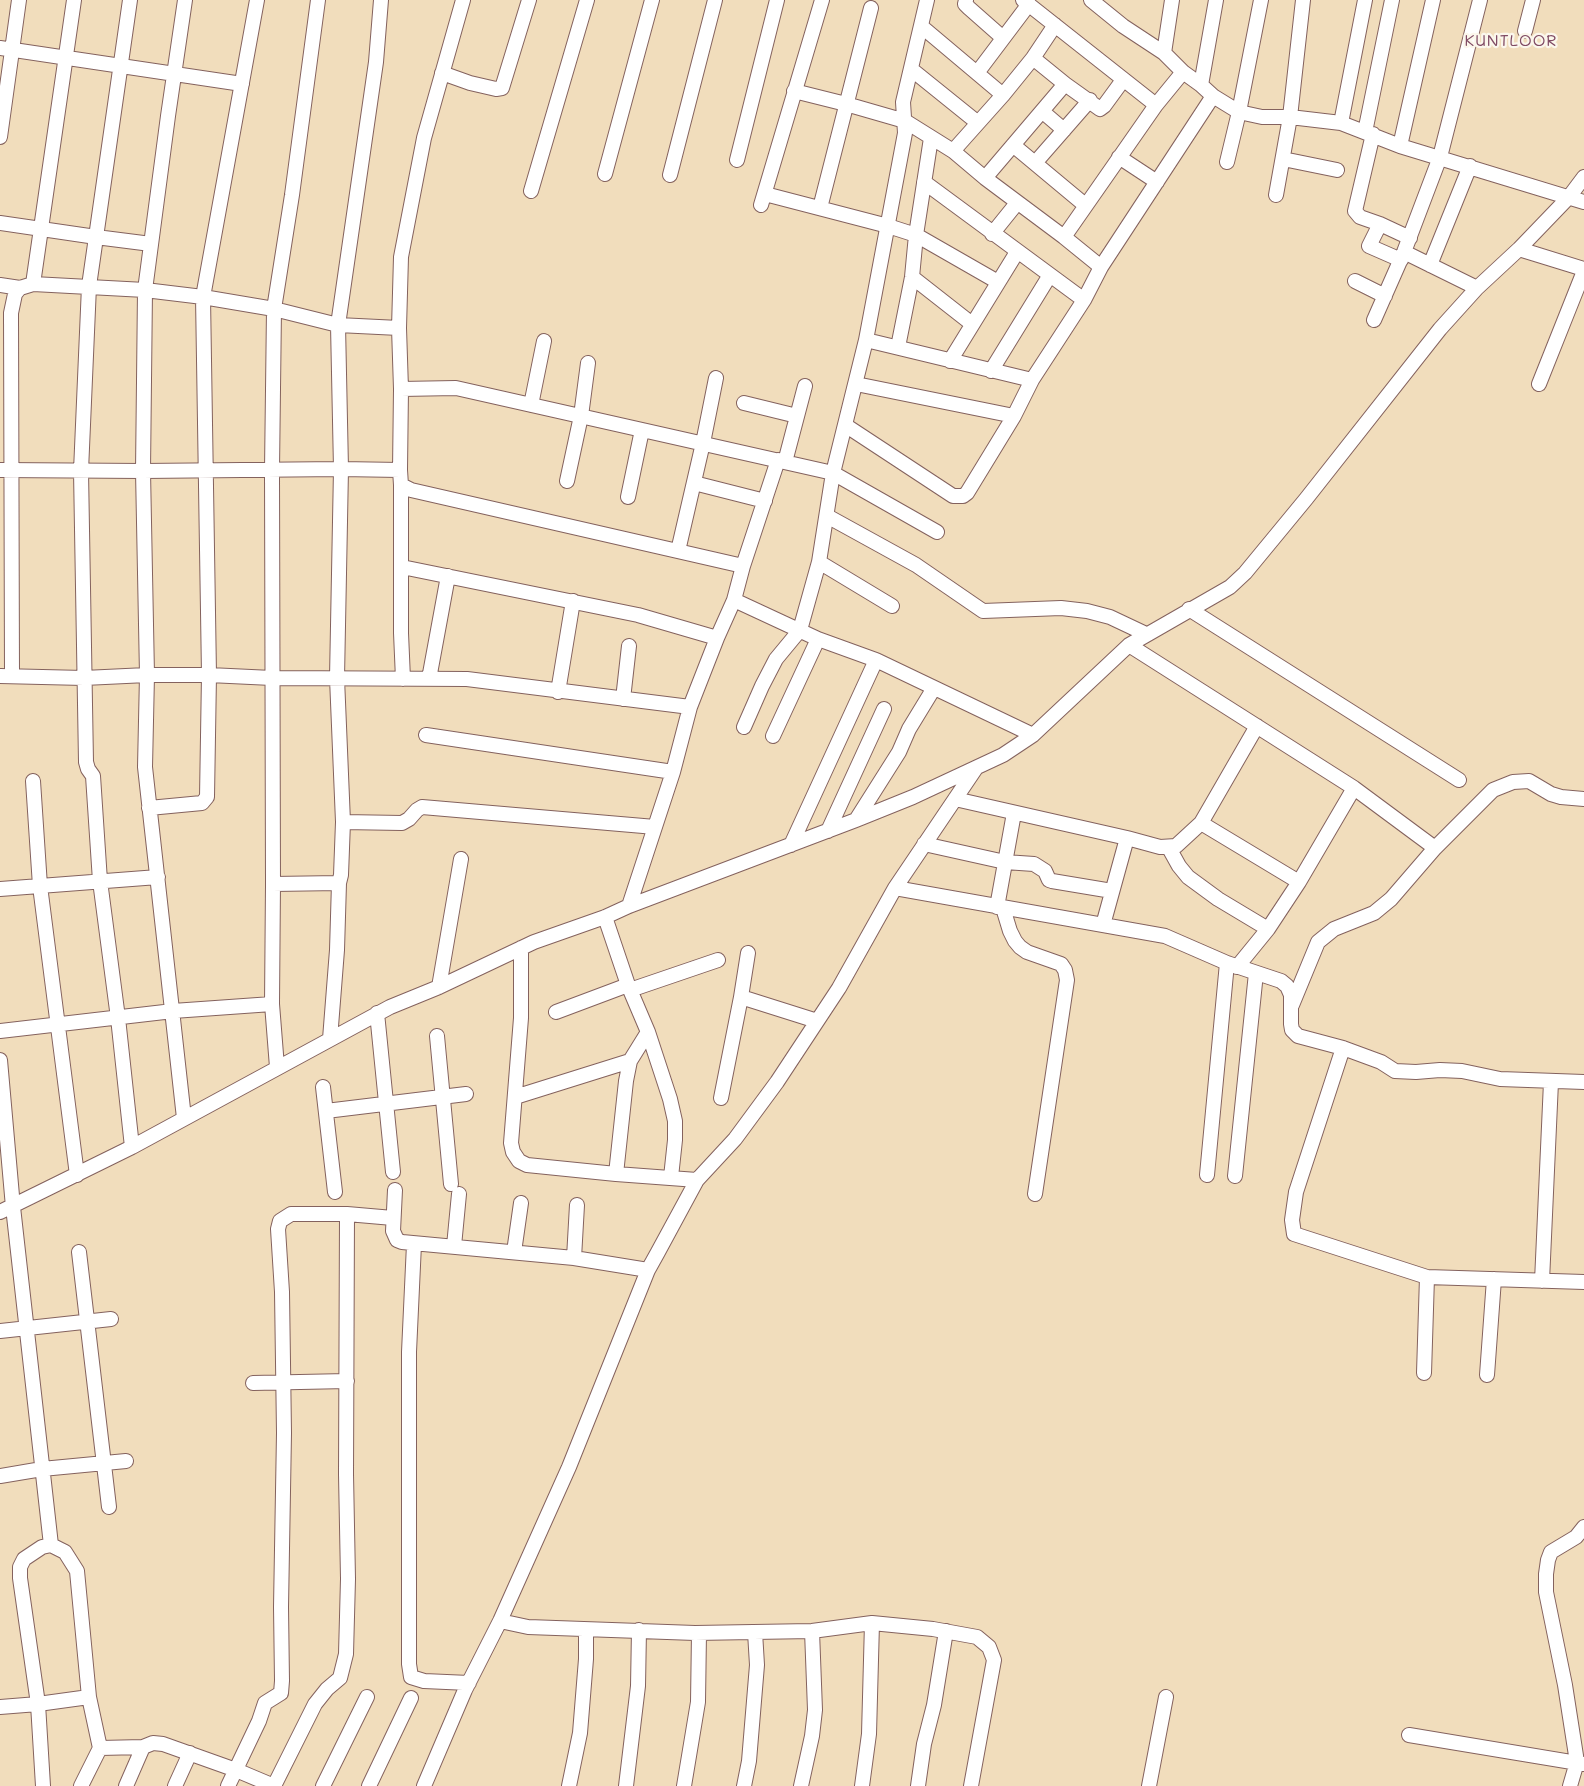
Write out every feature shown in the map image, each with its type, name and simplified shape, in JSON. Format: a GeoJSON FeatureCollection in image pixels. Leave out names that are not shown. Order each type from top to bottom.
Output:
{"type":"FeatureCollection","features":[{"type":"Feature","properties":{"kind":"street"},"geometry":{"type":"LineString","coordinates":[[0,137],[6,50],[19,0]]}},
{"type":"Feature","properties":{"kind":"street"},"geometry":{"type":"LineString","coordinates":[[74,0],[41,229],[27,286],[15,294],[11,312],[6,470],[6,676],[84,678],[209,675],[272,678],[467,679],[558,692],[690,707]]}},
{"type":"Feature","properties":{"kind":"street"},"geometry":{"type":"LineString","coordinates":[[130,0],[89,286],[81,471],[86,762],[93,776],[100,881],[118,1018],[132,1147]]}},
{"type":"Feature","properties":{"kind":"street"},"geometry":{"type":"LineString","coordinates":[[184,1118],[145,768],[147,675],[144,471],[145,290],[185,0]]}},
{"type":"Feature","properties":{"kind":"street"},"geometry":{"type":"LineString","coordinates":[[149,808],[202,803],[207,797],[209,675],[203,297],[257,0]]}},
{"type":"Feature","properties":{"kind":"street"},"geometry":{"type":"LineString","coordinates":[[277,1067],[272,1004],[272,470],[274,309],[292,195],[318,0]]}},
{"type":"Feature","properties":{"kind":"street"},"geometry":{"type":"LineString","coordinates":[[330,1039],[337,950],[343,822],[337,678],[341,469],[338,324],[376,62],[381,0]]}},
{"type":"Feature","properties":{"kind":"street"},"geometry":{"type":"LineString","coordinates":[[403,679],[399,328],[401,257],[424,138],[463,0]]}},
{"type":"Feature","properties":{"kind":"street"},"geometry":{"type":"LineString","coordinates":[[442,73],[470,83],[496,89],[502,88],[529,0]]}},
{"type":"Feature","properties":{"kind":"street"},"geometry":{"type":"LineString","coordinates":[[532,190],[587,0]]}},
{"type":"Feature","properties":{"kind":"street"},"geometry":{"type":"LineString","coordinates":[[605,174],[652,0]]}},
{"type":"Feature","properties":{"kind":"street"},"geometry":{"type":"LineString","coordinates":[[670,175],[715,0]]}},
{"type":"Feature","properties":{"kind":"street"},"geometry":{"type":"LineString","coordinates":[[737,160],[777,0]]}},
{"type":"Feature","properties":{"kind":"street"},"geometry":{"type":"LineString","coordinates":[[822,0],[763,199],[820,208],[916,235],[998,282]]}},
{"type":"Feature","properties":{"kind":"street"},"geometry":{"type":"LineString","coordinates":[[744,727],[776,659],[800,630],[818,562],[833,473],[866,340],[888,226],[905,133],[903,102],[928,0]]}},
{"type":"Feature","properties":{"kind":"street"},"geometry":{"type":"LineString","coordinates":[[966,0],[965,4],[969,8],[1004,38]]}},
{"type":"Feature","properties":{"kind":"street"},"geometry":{"type":"LineString","coordinates":[[1090,0],[1123,26],[1164,53],[1183,72],[1213,96],[1239,112],[1262,117],[1290,117],[1341,122],[1400,146],[1584,202]]}},
{"type":"Feature","properties":{"kind":"street"},"geometry":{"type":"LineString","coordinates":[[1164,53],[1172,0]]}},
{"type":"Feature","properties":{"kind":"street"},"geometry":{"type":"LineString","coordinates":[[1201,85],[1216,0]]}},
{"type":"Feature","properties":{"kind":"street"},"geometry":{"type":"LineString","coordinates":[[1227,162],[1261,0]]}},
{"type":"Feature","properties":{"kind":"street"},"geometry":{"type":"LineString","coordinates":[[1276,195],[1290,117],[1303,0]]}},
{"type":"Feature","properties":{"kind":"street"},"geometry":{"type":"LineString","coordinates":[[1341,122],[1365,0]]}},
{"type":"Feature","properties":{"kind":"street"},"geometry":{"type":"LineString","coordinates":[[1392,0],[1355,210],[1360,217],[1410,238]]}},
{"type":"Feature","properties":{"kind":"street"},"geometry":{"type":"LineString","coordinates":[[1400,146],[1433,0]]}},
{"type":"Feature","properties":{"kind":"street"},"geometry":{"type":"LineString","coordinates":[[1374,320],[1403,256],[1440,157],[1480,0]]}},
{"type":"Feature","properties":{"kind":"street"},"geometry":{"type":"LineString","coordinates":[[1525,31],[1533,0]]}},
{"type":"Feature","properties":{"kind":"street"},"geometry":{"type":"LineString","coordinates":[[977,73],[1004,38],[1026,2],[1156,105]]}},
{"type":"Feature","properties":{"kind":"street"},"geometry":{"type":"LineString","coordinates":[[820,208],[871,8]]}},
{"type":"Feature","properties":{"kind":"street"},"geometry":{"type":"LineString","coordinates":[[953,151],[1033,58],[1055,25]]}},
{"type":"Feature","properties":{"kind":"street"},"geometry":{"type":"LineString","coordinates":[[921,26],[1003,95]]}},
{"type":"Feature","properties":{"kind":"street"},"geometry":{"type":"LineString","coordinates":[[6,50],[242,84]]}},
{"type":"Feature","properties":{"kind":"street"},"geometry":{"type":"LineString","coordinates":[[1033,58],[1098,108],[1103,108],[1123,80]]}},
{"type":"Feature","properties":{"kind":"street"},"geometry":{"type":"LineString","coordinates":[[911,69],[978,123]]}},
{"type":"Feature","properties":{"kind":"street"},"geometry":{"type":"LineString","coordinates":[[1064,237],[1156,105],[1183,72]]}},
{"type":"Feature","properties":{"kind":"street"},"geometry":{"type":"LineString","coordinates":[[985,178],[1066,84]]}},
{"type":"Feature","properties":{"kind":"street"},"geometry":{"type":"LineString","coordinates":[[794,92],[846,104],[905,121],[953,151],[1016,203],[1064,237],[1101,267]]}},
{"type":"Feature","properties":{"kind":"street"},"geometry":{"type":"LineString","coordinates":[[845,425],[953,496],[958,497],[967,493],[1014,416],[1032,380],[1084,300],[1101,267],[1213,96]]}},
{"type":"Feature","properties":{"kind":"street"},"geometry":{"type":"LineString","coordinates":[[1035,163],[1090,100]]}},
{"type":"Feature","properties":{"kind":"street"},"geometry":{"type":"LineString","coordinates":[[1043,112],[1064,130]]}},
{"type":"Feature","properties":{"kind":"street"},"geometry":{"type":"LineString","coordinates":[[898,347],[912,277],[916,235],[931,138]]}},
{"type":"Feature","properties":{"kind":"street"},"geometry":{"type":"LineString","coordinates":[[1013,145],[1086,205]]}},
{"type":"Feature","properties":{"kind":"street"},"geometry":{"type":"LineString","coordinates":[[1119,157],[1157,182]]}},
{"type":"Feature","properties":{"kind":"street"},"geometry":{"type":"LineString","coordinates":[[1282,159],[1337,170]]}},
{"type":"Feature","properties":{"kind":"street"},"geometry":{"type":"LineString","coordinates":[[1430,265],[1470,166]]}},
{"type":"Feature","properties":{"kind":"street"},"geometry":{"type":"LineString","coordinates":[[6,1210],[132,1147],[277,1067],[316,1049],[377,1013],[521,948],[856,820],[913,797],[1003,755],[1033,735],[1129,645],[1230,587],[1306,499],[1440,329],[1477,288],[1519,249],[1569,197],[1584,177]]}},
{"type":"Feature","properties":{"kind":"street"},"geometry":{"type":"LineString","coordinates":[[924,182],[1016,252],[1084,300]]}},
{"type":"Feature","properties":{"kind":"street"},"geometry":{"type":"LineString","coordinates":[[992,234],[1016,203]]}},
{"type":"Feature","properties":{"kind":"street"},"geometry":{"type":"LineString","coordinates":[[0,223],[151,244]]}},
{"type":"Feature","properties":{"kind":"street"},"geometry":{"type":"LineString","coordinates":[[1380,224],[1369,246],[1430,265],[1477,288]]}},
{"type":"Feature","properties":{"kind":"street"},"geometry":{"type":"LineString","coordinates":[[1519,249],[1584,270],[1539,384]]}},
{"type":"Feature","properties":{"kind":"street"},"geometry":{"type":"LineString","coordinates":[[950,361],[1016,252]]}},
{"type":"Feature","properties":{"kind":"street"},"geometry":{"type":"LineString","coordinates":[[992,371],[1050,276]]}},
{"type":"Feature","properties":{"kind":"street"},"geometry":{"type":"LineString","coordinates":[[912,277],[972,324]]}},
{"type":"Feature","properties":{"kind":"street"},"geometry":{"type":"LineString","coordinates":[[1355,281],[1385,296]]}},
{"type":"Feature","properties":{"kind":"street"},"geometry":{"type":"LineString","coordinates":[[0,285],[89,286],[145,290],[203,297],[274,309],[338,324],[399,328]]}},
{"type":"Feature","properties":{"kind":"street"},"geometry":{"type":"LineString","coordinates":[[866,340],[1032,380]]}},
{"type":"Feature","properties":{"kind":"street"},"geometry":{"type":"LineString","coordinates":[[531,405],[544,341]]}},
{"type":"Feature","properties":{"kind":"street"},"geometry":{"type":"LineString","coordinates":[[567,481],[581,416],[588,364]]}},
{"type":"Feature","properties":{"kind":"street"},"geometry":{"type":"LineString","coordinates":[[678,551],[716,378]]}},
{"type":"Feature","properties":{"kind":"street"},"geometry":{"type":"LineString","coordinates":[[856,384],[1014,416]]}},
{"type":"Feature","properties":{"kind":"street"},"geometry":{"type":"LineString","coordinates":[[629,906],[674,772],[690,707],[734,600],[764,501],[781,461],[797,416],[805,386]]}},
{"type":"Feature","properties":{"kind":"street"},"geometry":{"type":"LineString","coordinates":[[401,389],[456,388],[833,473],[937,532]]}},
{"type":"Feature","properties":{"kind":"street"},"geometry":{"type":"LineString","coordinates":[[744,403],[797,416]]}},
{"type":"Feature","properties":{"kind":"street"},"geometry":{"type":"LineString","coordinates":[[628,497],[642,430]]}},
{"type":"Feature","properties":{"kind":"street"},"geometry":{"type":"LineString","coordinates":[[6,470],[400,470]]}},
{"type":"Feature","properties":{"kind":"street"},"geometry":{"type":"LineString","coordinates":[[694,483],[764,501]]}},
{"type":"Feature","properties":{"kind":"street"},"geometry":{"type":"LineString","coordinates":[[401,485],[435,497],[743,566]]}},
{"type":"Feature","properties":{"kind":"street"},"geometry":{"type":"LineString","coordinates":[[827,516],[916,565],[983,611],[1061,608],[1087,611],[1110,617],[1146,634]]}},
{"type":"Feature","properties":{"kind":"street"},"geometry":{"type":"LineString","coordinates":[[818,562],[892,606]]}},
{"type":"Feature","properties":{"kind":"street"},"geometry":{"type":"LineString","coordinates":[[402,567],[638,615],[717,638]]}},
{"type":"Feature","properties":{"kind":"street"},"geometry":{"type":"LineString","coordinates":[[429,679],[448,576]]}},
{"type":"Feature","properties":{"kind":"street"},"geometry":{"type":"LineString","coordinates":[[734,600],[818,638],[876,660],[1033,735]]}},
{"type":"Feature","properties":{"kind":"street"},"geometry":{"type":"LineString","coordinates":[[558,692],[573,601]]}},
{"type":"Feature","properties":{"kind":"street"},"geometry":{"type":"LineString","coordinates":[[1189,610],[1459,780]]}},
{"type":"Feature","properties":{"kind":"street"},"geometry":{"type":"LineString","coordinates":[[773,736],[818,638]]}},
{"type":"Feature","properties":{"kind":"street"},"geometry":{"type":"LineString","coordinates":[[1129,645],[1354,788],[1435,848]]}},
{"type":"Feature","properties":{"kind":"street"},"geometry":{"type":"LineString","coordinates":[[623,699],[629,646]]}},
{"type":"Feature","properties":{"kind":"street"},"geometry":{"type":"LineString","coordinates":[[791,845],[876,660]]}},
{"type":"Feature","properties":{"kind":"street"},"geometry":{"type":"LineString","coordinates":[[856,820],[899,752],[909,729],[934,688]]}},
{"type":"Feature","properties":{"kind":"street"},"geometry":{"type":"LineString","coordinates":[[828,831],[884,709]]}},
{"type":"Feature","properties":{"kind":"street"},"geometry":{"type":"LineString","coordinates":[[954,798],[1169,848],[1176,846],[1201,823],[1257,726]]}},
{"type":"Feature","properties":{"kind":"street"},"geometry":{"type":"LineString","coordinates":[[426,735],[674,772]]}},
{"type":"Feature","properties":{"kind":"street"},"geometry":{"type":"LineString","coordinates":[[424,1786],[469,1683],[500,1621],[569,1467],[648,1270],[697,1180],[735,1139],[777,1082],[839,988],[895,888],[976,768]]}},
{"type":"Feature","properties":{"kind":"street"},"geometry":{"type":"LineString","coordinates":[[33,781],[40,886],[77,1175]]}},
{"type":"Feature","properties":{"kind":"street"},"geometry":{"type":"LineString","coordinates":[[1292,1005],[1318,942],[1334,929],[1380,909],[1435,848],[1493,790],[1513,782],[1528,781],[1551,794],[1584,800]]}},
{"type":"Feature","properties":{"kind":"street"},"geometry":{"type":"LineString","coordinates":[[1207,1175],[1232,965],[1268,929],[1299,882],[1354,788]]}},
{"type":"Feature","properties":{"kind":"street"},"geometry":{"type":"LineString","coordinates":[[343,822],[402,823],[422,807],[655,827]]}},
{"type":"Feature","properties":{"kind":"street"},"geometry":{"type":"LineString","coordinates":[[1014,813],[1005,862],[1000,908],[1015,941],[1020,947],[1027,952],[1060,964],[1065,970],[1067,980],[1035,1194]]}},
{"type":"Feature","properties":{"kind":"street"},"geometry":{"type":"LineString","coordinates":[[1201,823],[1299,882]]}},
{"type":"Feature","properties":{"kind":"street"},"geometry":{"type":"LineString","coordinates":[[1103,925],[1127,838]]}},
{"type":"Feature","properties":{"kind":"street"},"geometry":{"type":"LineString","coordinates":[[924,844],[1005,862],[1034,864],[1045,870],[1049,880],[1112,891]]}},
{"type":"Feature","properties":{"kind":"street"},"geometry":{"type":"LineString","coordinates":[[1169,848],[1178,866],[1188,877],[1218,899],[1268,929]]}},
{"type":"Feature","properties":{"kind":"street"},"geometry":{"type":"LineString","coordinates":[[439,986],[461,859]]}},
{"type":"Feature","properties":{"kind":"street"},"geometry":{"type":"LineString","coordinates":[[0,889],[158,877]]}},
{"type":"Feature","properties":{"kind":"street"},"geometry":{"type":"LineString","coordinates":[[273,884],[339,882]]}},
{"type":"Feature","properties":{"kind":"street"},"geometry":{"type":"LineString","coordinates":[[895,888],[1165,936],[1232,965],[1281,981],[1287,986],[1291,995],[1292,1030],[1298,1036],[1343,1048],[1381,1062],[1395,1071],[1462,1071],[1500,1079],[1584,1082]]}},
{"type":"Feature","properties":{"kind":"street"},"geometry":{"type":"LineString","coordinates":[[605,917],[629,988],[648,1032],[670,1099],[675,1121],[671,1177]]}},
{"type":"Feature","properties":{"kind":"street"},"geometry":{"type":"LineString","coordinates":[[521,948],[521,1018],[512,1143],[513,1152],[519,1160],[527,1166],[697,1180]]}},
{"type":"Feature","properties":{"kind":"street"},"geometry":{"type":"LineString","coordinates":[[721,1098],[748,953]]}},
{"type":"Feature","properties":{"kind":"street"},"geometry":{"type":"LineString","coordinates":[[556,1012],[718,960]]}},
{"type":"Feature","properties":{"kind":"street"},"geometry":{"type":"LineString","coordinates":[[1235,1176],[1256,973]]}},
{"type":"Feature","properties":{"kind":"street"},"geometry":{"type":"LineString","coordinates":[[741,997],[817,1021]]}},
{"type":"Feature","properties":{"kind":"street"},"geometry":{"type":"LineString","coordinates":[[0,1031],[172,1011],[272,1004]]}},
{"type":"Feature","properties":{"kind":"street"},"geometry":{"type":"LineString","coordinates":[[377,1013],[393,1172]]}},
{"type":"Feature","properties":{"kind":"street"},"geometry":{"type":"LineString","coordinates":[[616,1174],[626,1081],[630,1061],[648,1032]]}},
{"type":"Feature","properties":{"kind":"street"},"geometry":{"type":"LineString","coordinates":[[437,1036],[455,1189],[454,1246]]}},
{"type":"Feature","properties":{"kind":"street"},"geometry":{"type":"LineString","coordinates":[[1343,1048],[1296,1192],[1292,1220],[1294,1234],[1427,1277],[1584,1282]]}},
{"type":"Feature","properties":{"kind":"street"},"geometry":{"type":"LineString","coordinates":[[0,1060],[6,1210],[28,1328],[51,1545]]}},
{"type":"Feature","properties":{"kind":"street"},"geometry":{"type":"LineString","coordinates":[[515,1097],[630,1061]]}},
{"type":"Feature","properties":{"kind":"street"},"geometry":{"type":"LineString","coordinates":[[1542,1281],[1551,1082]]}},
{"type":"Feature","properties":{"kind":"street"},"geometry":{"type":"LineString","coordinates":[[323,1087],[334,1192]]}},
{"type":"Feature","properties":{"kind":"street"},"geometry":{"type":"LineString","coordinates":[[326,1111],[466,1094]]}},
{"type":"Feature","properties":{"kind":"street"},"geometry":{"type":"LineString","coordinates":[[395,1190],[393,1218],[395,1236],[402,1242],[574,1258],[648,1270]]}},
{"type":"Feature","properties":{"kind":"street"},"geometry":{"type":"LineString","coordinates":[[514,1252],[521,1203]]}},
{"type":"Feature","properties":{"kind":"street"},"geometry":{"type":"LineString","coordinates":[[574,1258],[576,1205]]}},
{"type":"Feature","properties":{"kind":"street"},"geometry":{"type":"LineString","coordinates":[[228,1786],[265,1703],[281,1693],[284,1468],[282,1292],[278,1229],[280,1221],[291,1214],[347,1214],[393,1218]]}},
{"type":"Feature","properties":{"kind":"street"},"geometry":{"type":"LineString","coordinates":[[100,1748],[143,1747],[153,1743],[163,1744],[236,1770],[274,1786],[315,1704],[340,1678],[346,1654],[348,1579],[346,1483],[347,1214]]}},
{"type":"Feature","properties":{"kind":"street"},"geometry":{"type":"LineString","coordinates":[[414,1244],[409,1352],[409,1664],[411,1677],[424,1681],[469,1683]]}},
{"type":"Feature","properties":{"kind":"street"},"geometry":{"type":"LineString","coordinates":[[79,1252],[109,1507]]}},
{"type":"Feature","properties":{"kind":"street"},"geometry":{"type":"LineString","coordinates":[[1424,1373],[1427,1277]]}},
{"type":"Feature","properties":{"kind":"street"},"geometry":{"type":"LineString","coordinates":[[1487,1375],[1494,1279]]}},
{"type":"Feature","properties":{"kind":"street"},"geometry":{"type":"LineString","coordinates":[[0,1331],[111,1319]]}},
{"type":"Feature","properties":{"kind":"street"},"geometry":{"type":"LineString","coordinates":[[252,1383],[347,1381]]}},
{"type":"Feature","properties":{"kind":"street"},"geometry":{"type":"LineString","coordinates":[[0,1476],[42,1469],[126,1461]]}},
{"type":"Feature","properties":{"kind":"street"},"geometry":{"type":"LineString","coordinates":[[1570,1786],[1580,1763],[1546,1592],[1546,1574],[1548,1560],[1552,1552],[1576,1537],[1584,1527]]}},
{"type":"Feature","properties":{"kind":"street"},"geometry":{"type":"LineString","coordinates":[[43,1786],[38,1704],[20,1567],[24,1559],[42,1547],[51,1545],[65,1552],[77,1571],[89,1697],[100,1748],[82,1786]]}},
{"type":"Feature","properties":{"kind":"street"},"geometry":{"type":"LineString","coordinates":[[500,1621],[528,1628],[700,1633],[812,1631],[872,1623],[946,1631],[977,1637],[989,1647],[994,1660],[971,1786]]}},
{"type":"Feature","properties":{"kind":"street"},"geometry":{"type":"LineString","coordinates":[[862,1786],[869,1734],[872,1623]]}},
{"type":"Feature","properties":{"kind":"street"},"geometry":{"type":"LineString","coordinates":[[569,1786],[580,1732],[585,1686],[586,1630]]}},
{"type":"Feature","properties":{"kind":"street"},"geometry":{"type":"LineString","coordinates":[[626,1786],[638,1686],[639,1630]]}},
{"type":"Feature","properties":{"kind":"street"},"geometry":{"type":"LineString","coordinates":[[801,1786],[812,1736],[815,1710],[812,1631]]}},
{"type":"Feature","properties":{"kind":"street"},"geometry":{"type":"LineString","coordinates":[[918,1786],[924,1744],[934,1706],[946,1631]]}},
{"type":"Feature","properties":{"kind":"street"},"geometry":{"type":"LineString","coordinates":[[744,1786],[749,1761],[757,1665],[755,1632]]}},
{"type":"Feature","properties":{"kind":"street"},"geometry":{"type":"LineString","coordinates":[[684,1786],[698,1702],[700,1633]]}},
{"type":"Feature","properties":{"kind":"street"},"geometry":{"type":"LineString","coordinates":[[1149,1786],[1166,1696]]}},
{"type":"Feature","properties":{"kind":"street"},"geometry":{"type":"LineString","coordinates":[[0,1707],[89,1697]]}},
{"type":"Feature","properties":{"kind":"street"},"geometry":{"type":"LineString","coordinates":[[323,1786],[367,1697]]}},
{"type":"Feature","properties":{"kind":"street"},"geometry":{"type":"LineString","coordinates":[[369,1786],[411,1698]]}},
{"type":"Feature","properties":{"kind":"street"},"geometry":{"type":"LineString","coordinates":[[1409,1735],[1580,1763]]}},
{"type":"Feature","properties":{"kind":"street"},"geometry":{"type":"LineString","coordinates":[[126,1786],[143,1747]]}},
{"type":"Feature","properties":{"kind":"street"},"geometry":{"type":"LineString","coordinates":[[175,1786],[190,1753]]}},
{"type":"Feature","properties":{"kind":"district","name":"KUNTLOOR"},"geometry":{"type":"Point","coordinates":[1511,41]}}]}
